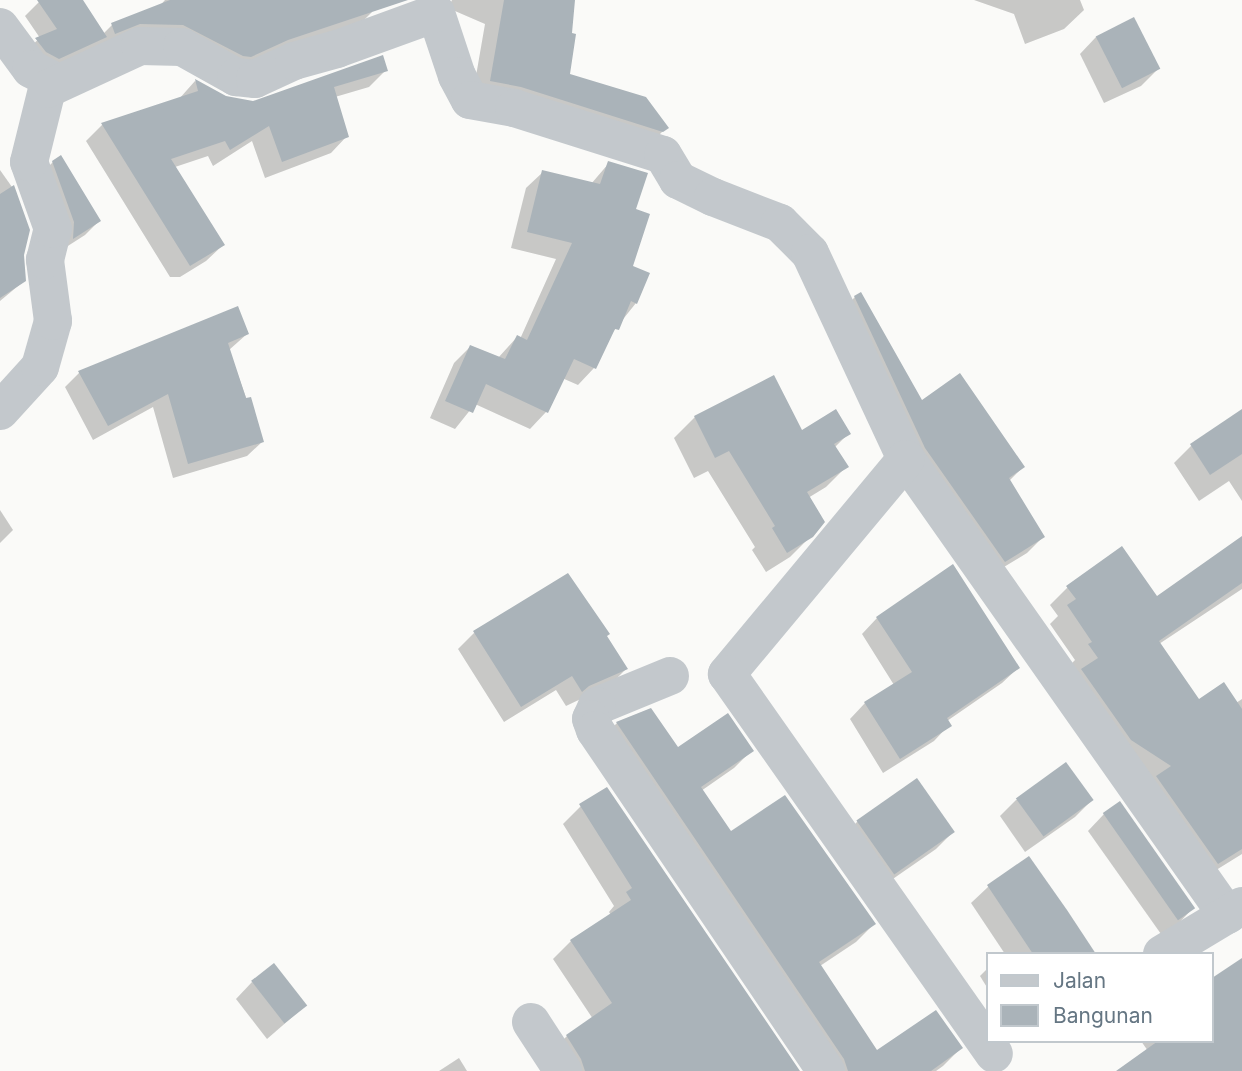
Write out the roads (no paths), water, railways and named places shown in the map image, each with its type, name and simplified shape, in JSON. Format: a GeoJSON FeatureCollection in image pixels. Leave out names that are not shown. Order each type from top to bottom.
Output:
{"type":"FeatureCollection","features":[{"type":"Feature","properties":{"kind":"street"},"geometry":{"type":"LineString","coordinates":[[0,411],[40,367],[53,321],[45,260],[53,229],[29,162],[47,89],[140,46],[182,47],[236,77],[255,79],[294,61],[337,49],[440,7],[457,76],[470,100],[514,108],[663,155],[678,180],[779,223],[810,253],[906,458],[1235,910],[1165,952]]}},
{"type":"Feature","properties":{"kind":"street"},"geometry":{"type":"LineString","coordinates":[[0,27],[31,69],[58,83]]}},
{"type":"Feature","properties":{"kind":"street"},"geometry":{"type":"LineString","coordinates":[[906,458],[727,674],[992,1055]]}},
{"type":"Feature","properties":{"kind":"street"},"geometry":{"type":"LineString","coordinates":[[670,676],[597,706],[591,719],[595,730],[826,1071]]}},
{"type":"Feature","properties":{"kind":"street"},"geometry":{"type":"LineString","coordinates":[[531,1022],[563,1071]]}}]}
